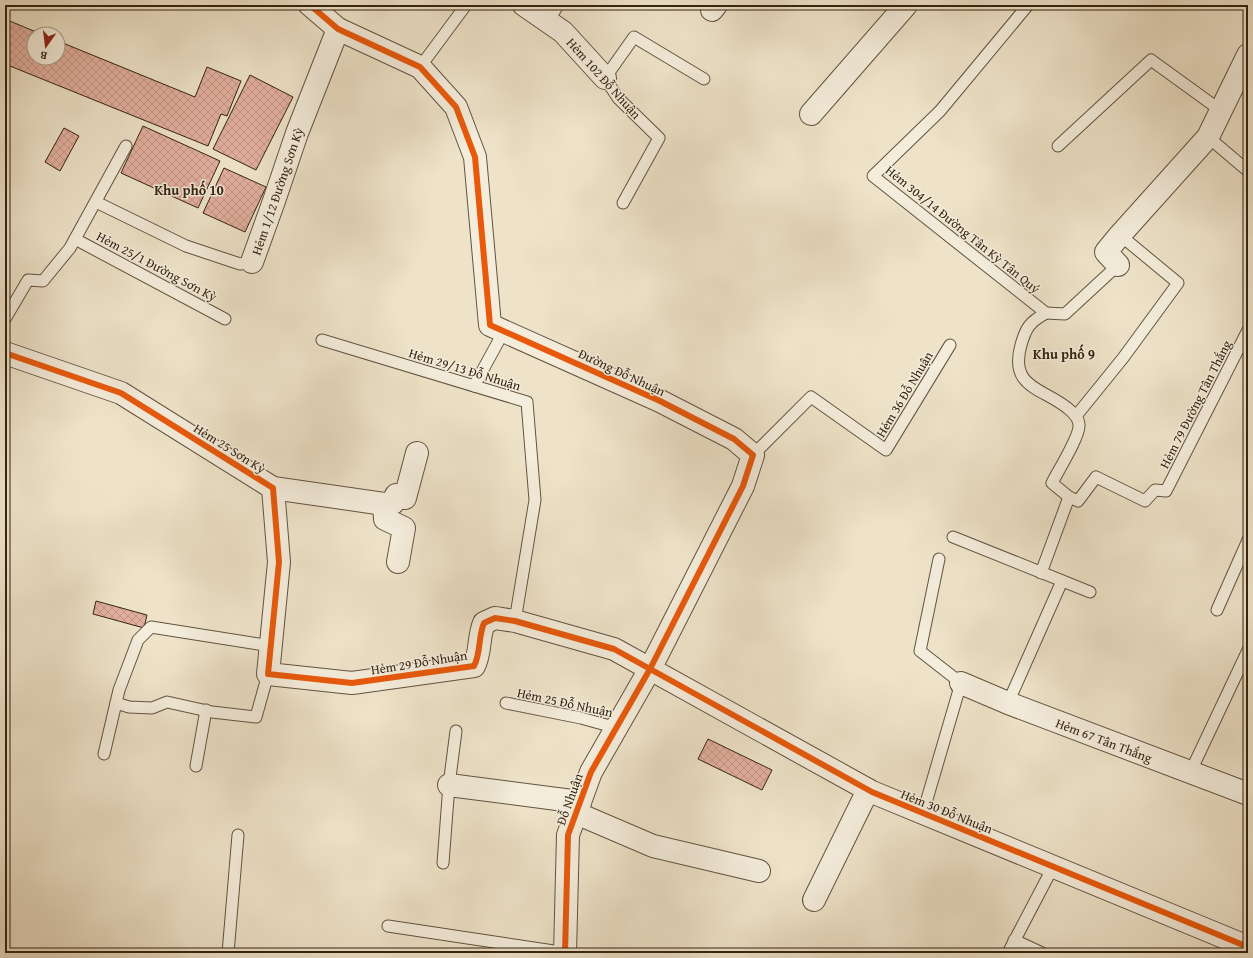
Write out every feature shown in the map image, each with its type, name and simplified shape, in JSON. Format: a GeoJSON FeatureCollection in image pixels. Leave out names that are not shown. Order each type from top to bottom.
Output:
{"type":"FeatureCollection","features":[{"type":"Feature","properties":{"kind":"street"},"geometry":{"type":"LineString","coordinates":[[310,5],[338,28],[420,67]]}},
{"type":"Feature","properties":{"kind":"street","name":"Hẻm 102 Đỗ Nhuận"},"geometry":{"type":"LineString","coordinates":[[524,5],[553,13],[563,32],[605,78]]}},
{"type":"Feature","properties":{"kind":"street"},"geometry":{"type":"LineString","coordinates":[[811,114],[906,5]]}},
{"type":"Feature","properties":{"kind":"street","name":"Hẻm 1/12 Đường Sơn Kỳ"},"geometry":{"type":"LineString","coordinates":[[252,262],[297,132],[338,28]]}},
{"type":"Feature","properties":{"kind":"street"},"geometry":{"type":"LineString","coordinates":[[1118,265],[1106,252],[1208,137],[1248,55]]}},
{"type":"Feature","properties":{"kind":"street","name":"Đường Đỗ Nhuận"},"geometry":{"type":"LineString","coordinates":[[420,67],[456,107],[476,157],[490,325],[660,401],[734,439],[753,455]]}},
{"type":"Feature","properties":{"kind":"street","name":"Hẻm 25 Sơn Kỳ"},"geometry":{"type":"LineString","coordinates":[[5,353],[121,393],[273,488],[279,562],[268,674]]}},
{"type":"Feature","properties":{"kind":"street"},"geometry":{"type":"LineString","coordinates":[[273,488],[384,504],[393,503],[396,495],[405,498],[417,453]]}},
{"type":"Feature","properties":{"kind":"street"},"geometry":{"type":"LineString","coordinates":[[650,669],[743,486],[753,455]]}},
{"type":"Feature","properties":{"kind":"street"},"geometry":{"type":"LineString","coordinates":[[384,504],[385,519],[404,528],[398,562]]}},
{"type":"Feature","properties":{"kind":"street","name":"Hẻm 29 Đỗ Nhuận"},"geometry":{"type":"LineString","coordinates":[[268,674],[352,683],[474,666],[478,659],[481,631],[484,623],[495,618],[515,621],[614,649],[650,669]]}},
{"type":"Feature","properties":{"kind":"street","name":"Đỗ Nhuận"},"geometry":{"type":"LineString","coordinates":[[566,953],[568,834],[591,772],[650,669]]}},
{"type":"Feature","properties":{"kind":"street","name":"Hẻm 30 Đỗ Nhuận"},"geometry":{"type":"LineString","coordinates":[[650,669],[868,790],[1248,947]]}},
{"type":"Feature","properties":{"kind":"street","name":"Hẻm 67 Tân Thắng"},"geometry":{"type":"LineString","coordinates":[[961,683],[1008,703],[1248,794]]}},
{"type":"Feature","properties":{"kind":"street"},"geometry":{"type":"LineString","coordinates":[[449,785],[578,807],[653,846],[758,872]]}},
{"type":"Feature","properties":{"kind":"street"},"geometry":{"type":"LineString","coordinates":[[814,900],[868,790]]}},
{"type":"Feature","properties":{"kind":"lane"},"geometry":{"type":"LineString","coordinates":[[420,67],[466,5]]}},
{"type":"Feature","properties":{"kind":"lane","name":"Hẻm 304/14 Đường Tân Kỳ Tân Quý"},"geometry":{"type":"LineString","coordinates":[[1028,5],[940,110],[873,176],[1046,313]]}},
{"type":"Feature","properties":{"kind":"lane"},"geometry":{"type":"LineString","coordinates":[[605,78],[634,37],[704,79]]}},
{"type":"Feature","properties":{"kind":"lane"},"geometry":{"type":"LineString","coordinates":[[1058,146],[1151,60],[1220,110]]}},
{"type":"Feature","properties":{"kind":"lane","name":"Hẻm 102 Đỗ Nhuận"},"geometry":{"type":"LineString","coordinates":[[605,78],[618,98],[659,138],[623,203]]}},
{"type":"Feature","properties":{"kind":"lane"},"geometry":{"type":"LineString","coordinates":[[1208,137],[1248,171]]}},
{"type":"Feature","properties":{"kind":"lane","name":"Hẻm 25/1 Đường Sơn Kỳ"},"geometry":{"type":"LineString","coordinates":[[5,319],[28,280],[43,281],[70,248],[126,146]]}},
{"type":"Feature","properties":{"kind":"lane","name":"Hẻm 1/12 Đường Sơn Kỳ"},"geometry":{"type":"LineString","coordinates":[[96,202],[186,246],[240,264],[252,262]]}},
{"type":"Feature","properties":{"kind":"lane"},"geometry":{"type":"LineString","coordinates":[[1076,416],[1123,358],[1178,283],[1120,235]]}},
{"type":"Feature","properties":{"kind":"lane","name":"Hẻm 25/1 Đường Sơn Kỳ"},"geometry":{"type":"LineString","coordinates":[[75,239],[226,319]]}},
{"type":"Feature","properties":{"kind":"lane"},"geometry":{"type":"LineString","coordinates":[[1041,573],[1069,497],[1052,483],[1076,437],[1079,425],[1076,416],[1065,406],[1026,382],[1019,372],[1017,366],[1017,356],[1023,335],[1032,321],[1046,313],[1065,314],[1118,265]]}},
{"type":"Feature","properties":{"kind":"lane","name":"Hẻm 79 Đường Tân Thắng"},"geometry":{"type":"LineString","coordinates":[[1069,497],[1078,501],[1096,477],[1145,501],[1155,490],[1166,491],[1248,330]]}},
{"type":"Feature","properties":{"kind":"lane"},"geometry":{"type":"LineString","coordinates":[[474,386],[504,331]]}},
{"type":"Feature","properties":{"kind":"lane","name":"Hẻm 29/13 Đỗ Nhuận"},"geometry":{"type":"LineString","coordinates":[[322,340],[527,402],[535,500],[515,621]]}},
{"type":"Feature","properties":{"kind":"lane","name":"Hẻm 36 Đỗ Nhuận"},"geometry":{"type":"LineString","coordinates":[[753,455],[811,397],[886,450],[950,346]]}},
{"type":"Feature","properties":{"kind":"lane"},"geometry":{"type":"LineString","coordinates":[[952,537],[1090,592]]}},
{"type":"Feature","properties":{"kind":"lane"},"geometry":{"type":"LineString","coordinates":[[1217,610],[1248,540]]}},
{"type":"Feature","properties":{"kind":"lane"},"geometry":{"type":"LineString","coordinates":[[923,813],[961,683],[920,651],[939,560]]}},
{"type":"Feature","properties":{"kind":"lane"},"geometry":{"type":"LineString","coordinates":[[1008,703],[1062,581]]}},
{"type":"Feature","properties":{"kind":"lane"},"geometry":{"type":"LineString","coordinates":[[104,754],[119,690],[138,640],[151,627],[271,646]]}},
{"type":"Feature","properties":{"kind":"lane"},"geometry":{"type":"LineString","coordinates":[[1190,773],[1248,650]]}},
{"type":"Feature","properties":{"kind":"lane"},"geometry":{"type":"LineString","coordinates":[[116,703],[129,707],[152,708],[167,702],[206,710],[256,717],[268,674]]}},
{"type":"Feature","properties":{"kind":"lane","name":"Hẻm 25 Đỗ Nhuận"},"geometry":{"type":"LineString","coordinates":[[506,703],[581,718],[617,728]]}},
{"type":"Feature","properties":{"kind":"lane"},"geometry":{"type":"LineString","coordinates":[[196,766],[206,710]]}},
{"type":"Feature","properties":{"kind":"lane"},"geometry":{"type":"LineString","coordinates":[[443,863],[449,785],[456,731]]}},
{"type":"Feature","properties":{"kind":"lane"},"geometry":{"type":"LineString","coordinates":[[228,953],[238,835]]}},
{"type":"Feature","properties":{"kind":"lane"},"geometry":{"type":"LineString","coordinates":[[1008,953],[1053,867]]}},
{"type":"Feature","properties":{"kind":"lane"},"geometry":{"type":"LineString","coordinates":[[388,926],[566,953]]}},
{"type":"Feature","properties":{"kind":"lane"},"geometry":{"type":"LineString","coordinates":[[1014,940],[1042,953]]}},
{"type":"Feature","properties":{"kind":"building"},"geometry":{"type":"Polygon","coordinates":[[[5,19],[26,28],[26,66],[66,66],[66,44],[195,97],[207,67],[241,81],[227,116],[221,114],[208,146],[5,64],[5,19]]]}},
{"type":"Feature","properties":{"kind":"building"},"geometry":{"type":"Polygon","coordinates":[[[250,75],[293,97],[256,170],[213,149],[250,75]]]}},
{"type":"Feature","properties":{"kind":"building"},"geometry":{"type":"Polygon","coordinates":[[[143,126],[220,161],[198,208],[121,173],[143,126]]]}},
{"type":"Feature","properties":{"kind":"building"},"geometry":{"type":"Polygon","coordinates":[[[64,128],[79,136],[60,171],[45,162],[64,128]]]}},
{"type":"Feature","properties":{"kind":"building"},"geometry":{"type":"Polygon","coordinates":[[[224,168],[266,187],[245,232],[203,213],[224,168]]]}},
{"type":"Feature","properties":{"kind":"building"},"geometry":{"type":"Polygon","coordinates":[[[96,601],[147,615],[144,628],[93,614],[96,601]]]}},
{"type":"Feature","properties":{"kind":"building"},"geometry":{"type":"Polygon","coordinates":[[[708,739],[772,770],[762,790],[698,759],[708,739]]]}},
{"type":"Feature","properties":{"kind":"cycle path"},"geometry":{"type":"LineString","coordinates":[[310,5],[338,29],[420,67],[456,107],[475,157],[490,325],[660,401],[734,439],[753,455],[743,486],[650,669],[591,772],[568,835],[565,953]]}},
{"type":"Feature","properties":{"kind":"cycle path"},"geometry":{"type":"LineString","coordinates":[[5,353],[121,393],[273,488],[279,562],[268,674],[352,683],[474,666],[478,656],[484,623],[495,618],[515,621],[614,649],[872,792],[1248,947]]}},
{"type":"Feature","properties":{"kind":"district","name":"Khu phố 10"},"geometry":{"type":"Point","coordinates":[189,190]}},
{"type":"Feature","properties":{"kind":"district","name":"Khu phố 9"},"geometry":{"type":"Point","coordinates":[1064,354]}}]}
